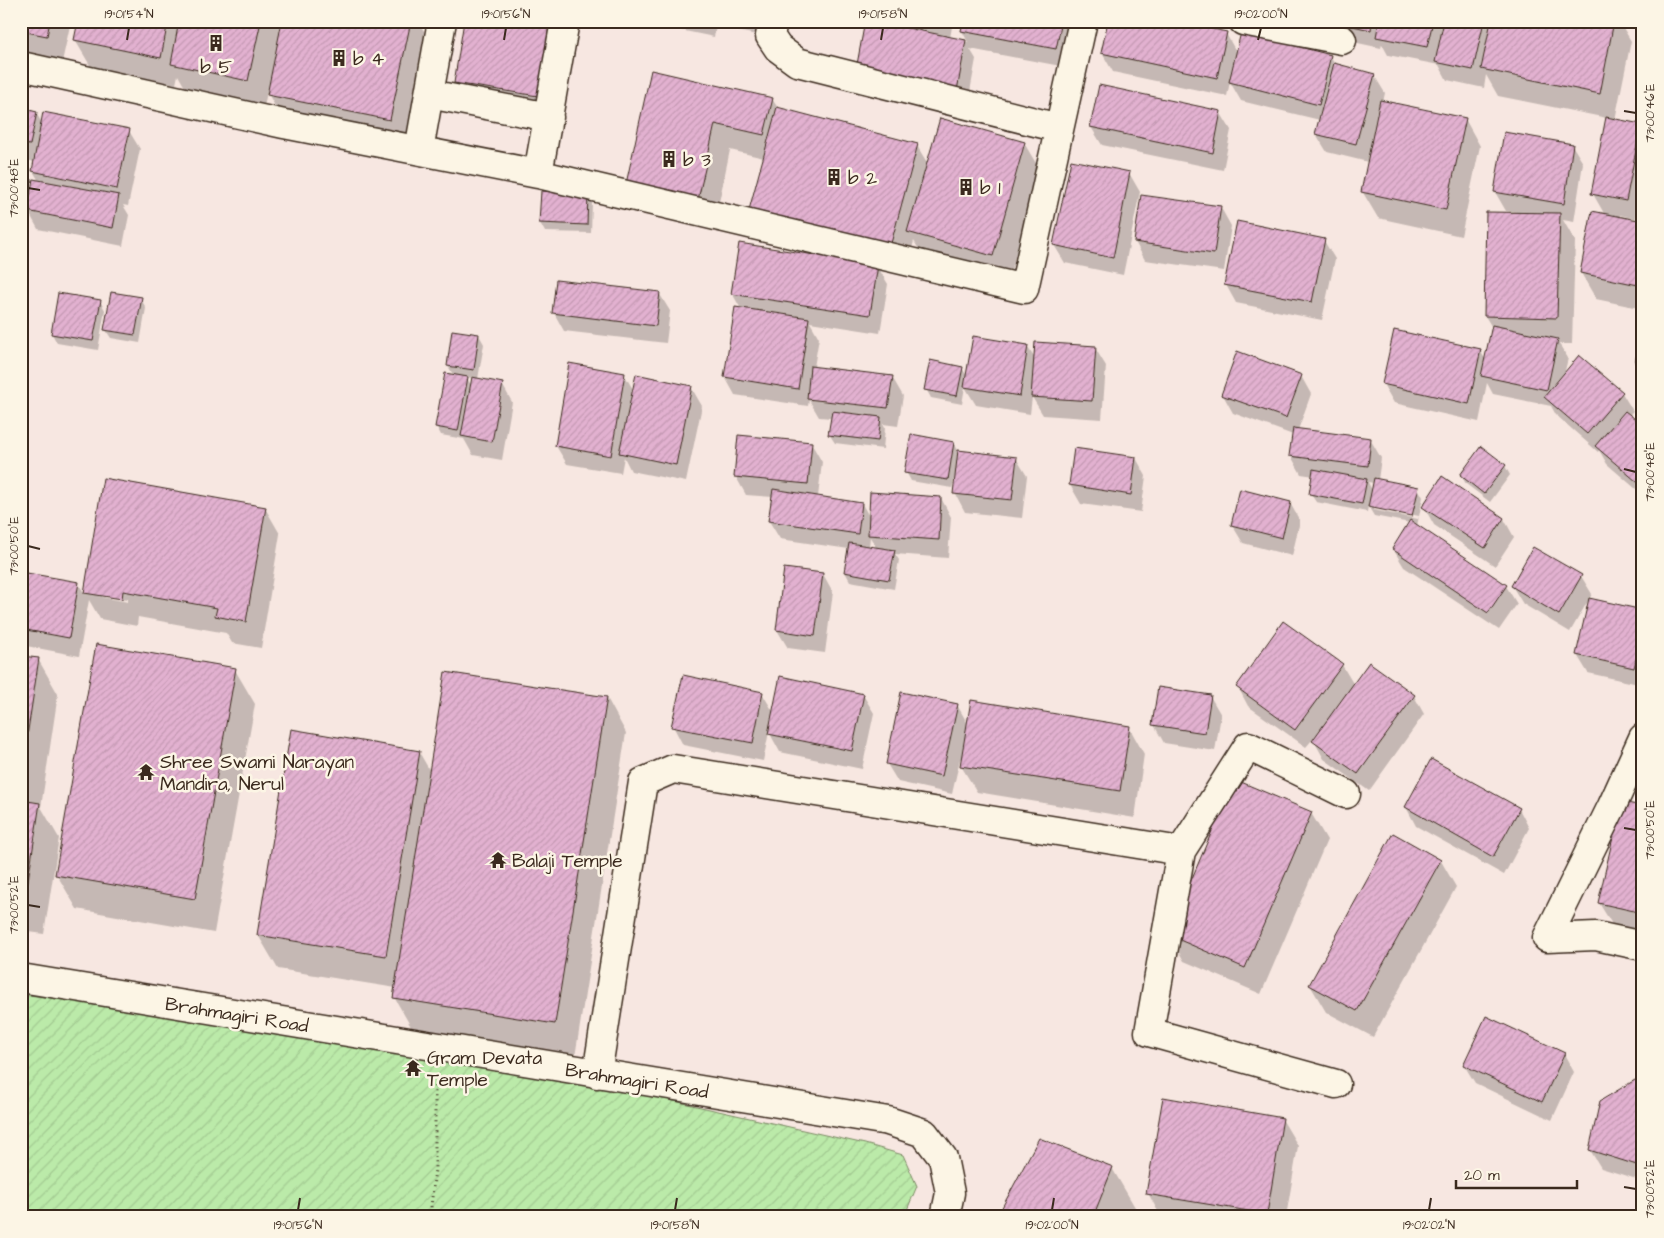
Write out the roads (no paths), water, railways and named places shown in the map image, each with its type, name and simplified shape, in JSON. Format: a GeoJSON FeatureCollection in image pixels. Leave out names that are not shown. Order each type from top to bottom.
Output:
{"type":"FeatureCollection","features":[{"type":"Feature","properties":{"kind":"street"},"geometry":{"type":"LineString","coordinates":[[420,150],[442,21]]}},
{"type":"Feature","properties":{"kind":"street"},"geometry":{"type":"LineString","coordinates":[[538,174],[565,21]]}},
{"type":"Feature","properties":{"kind":"street"},"geometry":{"type":"LineString","coordinates":[[773,21],[770,36],[778,48],[798,62],[1059,128]]}},
{"type":"Feature","properties":{"kind":"street"},"geometry":{"type":"LineString","coordinates":[[21,66],[284,124],[538,174],[1024,289],[1083,21]]}},
{"type":"Feature","properties":{"kind":"street"},"geometry":{"type":"LineString","coordinates":[[1243,21],[1342,40]]}},
{"type":"Feature","properties":{"kind":"street"},"geometry":{"type":"LineString","coordinates":[[429,94],[549,117]]}},
{"type":"Feature","properties":{"kind":"street"},"geometry":{"type":"LineString","coordinates":[[1643,738],[1547,938],[1596,936],[1643,946]]}},
{"type":"Feature","properties":{"kind":"street"},"geometry":{"type":"LineString","coordinates":[[1336,1084],[1149,1032],[1181,851],[1248,746],[1346,794]]}},
{"type":"Feature","properties":{"kind":"street"},"geometry":{"type":"LineString","coordinates":[[597,1074],[643,782],[673,769],[1181,851]]}},
{"type":"Feature","properties":{"kind":"street","name":"Brahmagiri Road"},"geometry":{"type":"LineString","coordinates":[[21,978],[888,1121],[924,1133],[943,1158],[950,1193],[945,1217]]}},
{"type":"Feature","properties":{"kind":"place","name":"b 5"},"geometry":{"type":"Point","coordinates":[216,43]}},
{"type":"Feature","properties":{"kind":"place","name":"b 4"},"geometry":{"type":"Point","coordinates":[339,58]}},
{"type":"Feature","properties":{"kind":"place","name":"b 3"},"geometry":{"type":"Point","coordinates":[669,159]}},
{"type":"Feature","properties":{"kind":"place","name":"b 2"},"geometry":{"type":"Point","coordinates":[834,177]}},
{"type":"Feature","properties":{"kind":"place","name":"b 1"},"geometry":{"type":"Point","coordinates":[966,187]}},
{"type":"Feature","properties":{"kind":"place","name":"Shree Swami Narayan Mandira, Nerul"},"geometry":{"type":"Point","coordinates":[146,772]}},
{"type":"Feature","properties":{"kind":"place","name":"Balaji Temple"},"geometry":{"type":"Point","coordinates":[498,860]}},
{"type":"Feature","properties":{"kind":"place","name":"Gram Devata Temple"},"geometry":{"type":"Point","coordinates":[413,1068]}}]}
